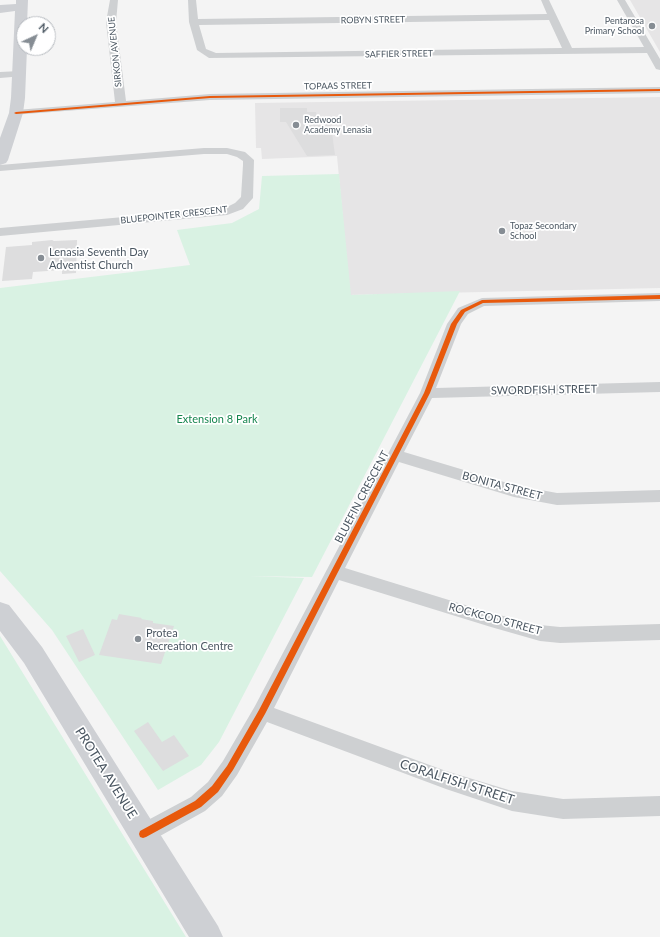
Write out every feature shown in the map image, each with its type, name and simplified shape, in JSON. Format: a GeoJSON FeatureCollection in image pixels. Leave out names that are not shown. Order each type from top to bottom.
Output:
{"type":"FeatureCollection","features":[{"type":"Feature","properties":{"kind":"street","name":"SIRKON AVENUE"},"geometry":{"type":"LineString","coordinates":[[114,0],[111,22],[121,104]]}},
{"type":"Feature","properties":{"kind":"street","name":"SAFFIER STREET"},"geometry":{"type":"LineString","coordinates":[[192,0],[194,22],[202,50],[209,55],[216,56],[650,50]]}},
{"type":"Feature","properties":{"kind":"street"},"geometry":{"type":"LineString","coordinates":[[545,0],[568,51]]}},
{"type":"Feature","properties":{"kind":"street"},"geometry":{"type":"LineString","coordinates":[[621,0],[660,67]]}},
{"type":"Feature","properties":{"kind":"street"},"geometry":{"type":"LineString","coordinates":[[0,9],[22,4],[20,74],[16,113],[0,160]]}},
{"type":"Feature","properties":{"kind":"street","name":"ROBYN STREET"},"geometry":{"type":"LineString","coordinates":[[194,22],[553,17]]}},
{"type":"Feature","properties":{"kind":"street"},"geometry":{"type":"LineString","coordinates":[[0,75],[20,74]]}},
{"type":"Feature","properties":{"kind":"street","name":"TOPAAS STREET"},"geometry":{"type":"LineString","coordinates":[[16,113],[210,97],[660,90]]}},
{"type":"Feature","properties":{"kind":"street","name":"BLUEPOINTER CRESCENT"},"geometry":{"type":"LineString","coordinates":[[0,168],[204,151],[228,151],[241,154],[248,160],[249,165],[247,198],[239,206],[227,211],[0,232]]}},
{"type":"Feature","properties":{"kind":"street","name":"BLUEFIN CRESCENT"},"geometry":{"type":"LineString","coordinates":[[143,834],[186,812],[207,797],[230,768],[262,712],[334,571],[428,393],[458,315],[463,310],[474,304],[514,300],[660,297]]}},
{"type":"Feature","properties":{"kind":"street","name":"SWORDFISH STREET"},"geometry":{"type":"LineString","coordinates":[[428,393],[660,387]]}},
{"type":"Feature","properties":{"kind":"street","name":"BONITA STREET"},"geometry":{"type":"LineString","coordinates":[[395,456],[514,491],[540,496],[572,499],[660,496]]}},
{"type":"Feature","properties":{"kind":"street","name":"ROCKCOD STREET"},"geometry":{"type":"LineString","coordinates":[[334,571],[491,620],[540,633],[560,635],[660,632]]}},
{"type":"Feature","properties":{"kind":"street","name":"PROTEA AVENUE"},"geometry":{"type":"LineString","coordinates":[[0,612],[33,655],[207,937]]}},
{"type":"Feature","properties":{"kind":"street","name":"CORALFISH STREET"},"geometry":{"type":"LineString","coordinates":[[262,712],[446,780],[512,801],[535,806],[563,809],[660,806]]}},
{"type":"Feature","properties":{"kind":"shaded area","name":"Pentarosa Primary School"},"geometry":{"type":"Polygon","coordinates":[[[630,0],[660,0],[660,52],[630,0]]]}},
{"type":"Feature","properties":{"kind":"shaded area","name":"Topaz Secondary School"},"geometry":{"type":"Polygon","coordinates":[[[660,97],[660,288],[350,295],[337,156],[262,159],[261,148],[256,148],[255,103],[660,97]]]}},
{"type":"Feature","properties":{"kind":"green space","name":"Extension 8 Park"},"geometry":{"type":"Polygon","coordinates":[[[339,174],[351,295],[460,291],[312,577],[249,576],[304,578],[219,742],[201,765],[158,790],[52,630],[0,571],[0,288],[190,265],[177,230],[232,223],[259,209],[262,176],[339,174]]]}},
{"type":"Feature","properties":{"kind":"green space"},"geometry":{"type":"Polygon","coordinates":[[[0,636],[186,937],[0,937],[0,636]]]}},
{"type":"Feature","properties":{"kind":"building"},"geometry":{"type":"Polygon","coordinates":[[[280,108],[307,108],[307,112],[316,112],[318,120],[330,118],[335,155],[307,156],[286,122],[280,122],[280,108]]]}},
{"type":"Feature","properties":{"kind":"building","name":"Lenasia Seventh Day Adventist Church"},"geometry":{"type":"Polygon","coordinates":[[[77,240],[76,273],[62,274],[62,270],[33,272],[32,279],[2,281],[6,247],[32,245],[32,242],[77,240]]]}},
{"type":"Feature","properties":{"kind":"building","name":"Protea Recreation Centre"},"geometry":{"type":"Polygon","coordinates":[[[119,614],[142,618],[141,619],[153,621],[153,623],[174,626],[161,664],[99,655],[112,619],[117,620],[119,614]]]}},
{"type":"Feature","properties":{"kind":"building"},"geometry":{"type":"Polygon","coordinates":[[[83,629],[95,655],[79,662],[66,636],[83,629]]]}},
{"type":"Feature","properties":{"kind":"building"},"geometry":{"type":"Polygon","coordinates":[[[148,722],[162,742],[174,735],[189,756],[163,771],[134,731],[148,722]]]}},
{"type":"Feature","properties":{"kind":"cycle path"},"geometry":{"type":"LineString","coordinates":[[16,113],[210,97],[660,90]]}},
{"type":"Feature","properties":{"kind":"cycle path"},"geometry":{"type":"LineString","coordinates":[[143,834],[198,804],[215,789],[230,768],[262,712],[427,393],[454,324],[463,311],[482,302],[660,297]]}},
{"type":"Feature","properties":{"kind":"place","name":"Pentarosa Primary School"},"geometry":{"type":"Point","coordinates":[652,26]}},
{"type":"Feature","properties":{"kind":"place","name":"Redwood Academy Lenasia"},"geometry":{"type":"Point","coordinates":[296,125]}},
{"type":"Feature","properties":{"kind":"place","name":"Topaz Secondary School"},"geometry":{"type":"Point","coordinates":[502,231]}},
{"type":"Feature","properties":{"kind":"place","name":"Lenasia Seventh Day Adventist Church"},"geometry":{"type":"Point","coordinates":[41,258]}},
{"type":"Feature","properties":{"kind":"place","name":"Protea Recreation Centre"},"geometry":{"type":"Point","coordinates":[138,639]}}]}
